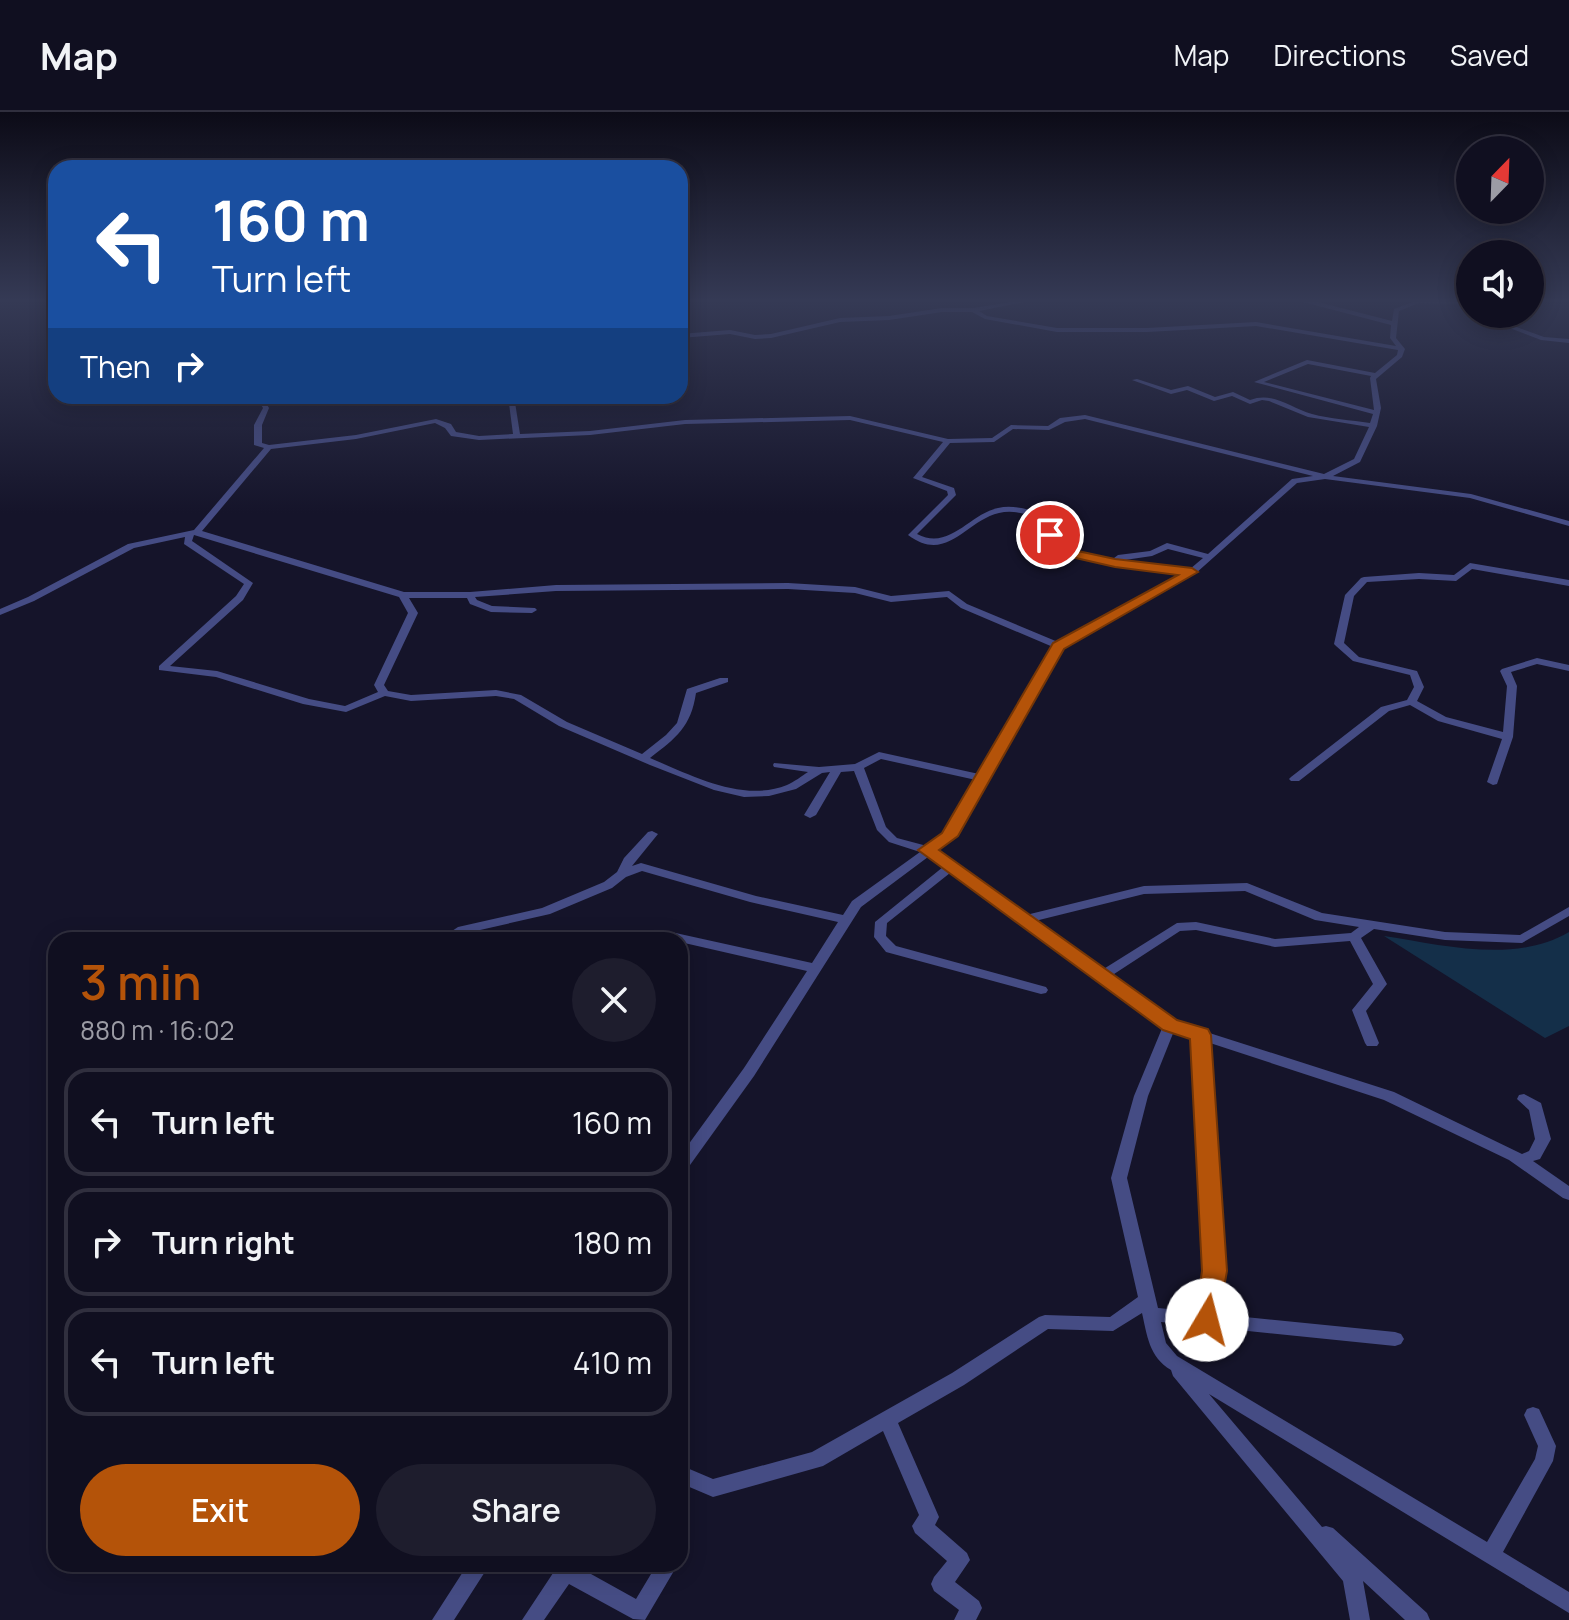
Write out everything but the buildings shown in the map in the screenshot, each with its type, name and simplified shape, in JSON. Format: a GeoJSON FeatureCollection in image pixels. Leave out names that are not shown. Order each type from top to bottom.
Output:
{"type":"FeatureCollection","features":[{"type":"Feature","properties":{"kind":"street"},"geometry":{"type":"LineString","coordinates":[[1281,372],[1257,382],[1376,413]]}},
{"type":"Feature","properties":{"kind":"street"},"geometry":{"type":"LineString","coordinates":[[1362,372],[1376,375]]}},
{"type":"Feature","properties":{"kind":"street"},"geometry":{"type":"LineString","coordinates":[[688,1157],[749,1072],[856,904],[949,836],[1058,646],[1192,572],[1295,481],[1325,477],[1357,460],[1373,426],[1376,413],[1373,388],[1379,372]]}},
{"type":"Feature","properties":{"kind":"street"},"geometry":{"type":"LineString","coordinates":[[1135,380],[1171,392],[1188,388],[1214,399],[1233,394],[1250,402],[1270,399],[1310,416],[1373,426]]}},
{"type":"Feature","properties":{"kind":"street"},"geometry":{"type":"LineString","coordinates":[[264,404],[266,408],[258,425],[258,445],[269,447],[356,437],[436,421],[464,438],[590,433],[685,422],[850,418],[948,441],[994,440],[1011,427],[1049,428],[1063,420],[1085,417],[1325,477],[1471,496],[1569,524]]}},
{"type":"Feature","properties":{"kind":"street"},"geometry":{"type":"LineString","coordinates":[[512,404],[517,436]]}},
{"type":"Feature","properties":{"kind":"street"},"geometry":{"type":"LineString","coordinates":[[948,441],[917,478],[951,490],[952,495],[912,535],[921,542],[946,542],[992,512],[1014,509],[1046,518],[1059,551],[1192,572]]}},
{"type":"Feature","properties":{"kind":"street"},"geometry":{"type":"LineString","coordinates":[[269,447],[187,542],[249,583],[240,598],[162,668],[217,674],[307,702],[346,709],[384,693],[411,698],[496,693],[517,697],[563,724],[718,788],[744,794],[769,793],[792,787],[819,770]]}},
{"type":"Feature","properties":{"kind":"street"},"geometry":{"type":"LineString","coordinates":[[0,612],[131,546],[194,533],[403,595],[470,595],[556,588],[788,586],[855,590],[891,599],[949,594],[964,606],[1058,646]]}},
{"type":"Feature","properties":{"kind":"street"},"geometry":{"type":"LineString","coordinates":[[1095,559],[1126,558],[1167,546],[1210,557]]}},
{"type":"Feature","properties":{"kind":"street"},"geometry":{"type":"LineString","coordinates":[[1411,702],[1419,687],[1414,673],[1356,659],[1339,644],[1350,595],[1364,580],[1419,576],[1456,578],[1470,566],[1569,583]]}},
{"type":"Feature","properties":{"kind":"street"},"geometry":{"type":"LineString","coordinates":[[384,693],[379,685],[413,613],[403,595]]}},
{"type":"Feature","properties":{"kind":"street"},"geometry":{"type":"LineString","coordinates":[[470,595],[473,602],[491,609],[532,610]]}},
{"type":"Feature","properties":{"kind":"street"},"geometry":{"type":"LineString","coordinates":[[1493,782],[1508,737],[1512,686],[1505,671],[1537,661],[1569,668]]}},
{"type":"Feature","properties":{"kind":"street"},"geometry":{"type":"LineString","coordinates":[[643,758],[678,732],[689,712],[691,691],[724,680]]}},
{"type":"Feature","properties":{"kind":"street"},"geometry":{"type":"LineString","coordinates":[[1295,779],[1385,709],[1411,702],[1442,719],[1508,737]]}},
{"type":"Feature","properties":{"kind":"street"},"geometry":{"type":"LineString","coordinates":[[778,765],[819,770],[858,767],[879,755],[982,778]]}},
{"type":"Feature","properties":{"kind":"street"},"geometry":{"type":"LineString","coordinates":[[858,767],[881,828],[893,840],[927,850],[1170,1025],[1389,1096],[1520,1160],[1569,1194]]}},
{"type":"Feature","properties":{"kind":"street"},"geometry":{"type":"LineString","coordinates":[[810,815],[816,798],[831,784],[837,768]]}},
{"type":"Feature","properties":{"kind":"street"},"geometry":{"type":"LineString","coordinates":[[622,874],[628,861],[652,834]]}},
{"type":"Feature","properties":{"kind":"street"},"geometry":{"type":"LineString","coordinates":[[458,931],[546,911],[608,885],[622,874],[641,867],[754,899],[844,919]]}},
{"type":"Feature","properties":{"kind":"street"},"geometry":{"type":"LineString","coordinates":[[950,867],[891,911],[881,922],[880,937],[891,949],[1041,990]]}},
{"type":"Feature","properties":{"kind":"street"},"geometry":{"type":"LineString","coordinates":[[1024,920],[1144,890],[1247,887],[1319,917],[1445,936],[1522,939],[1569,911]]}},
{"type":"Feature","properties":{"kind":"street"},"geometry":{"type":"LineString","coordinates":[[1102,976],[1177,927],[1196,926],[1275,943],[1354,937],[1371,925]]}},
{"type":"Feature","properties":{"kind":"street"},"geometry":{"type":"LineString","coordinates":[[1354,937],[1380,984],[1359,1010],[1372,1043]]}},
{"type":"Feature","properties":{"kind":"street"},"geometry":{"type":"LineString","coordinates":[[688,940],[815,968]]}},
{"type":"Feature","properties":{"kind":"street"},"geometry":{"type":"LineString","coordinates":[[1170,1025],[1141,1096],[1119,1178],[1158,1346],[1352,1577],[1360,1620]]}},
{"type":"Feature","properties":{"kind":"street"},"geometry":{"type":"LineString","coordinates":[[1200,1035],[1214,1271],[1207,1320]]}},
{"type":"Feature","properties":{"kind":"street"},"geometry":{"type":"LineString","coordinates":[[1520,1160],[1535,1155],[1543,1139],[1536,1107],[1524,1099]]}},
{"type":"Feature","properties":{"kind":"street"},"geometry":{"type":"LineString","coordinates":[[688,1477],[713,1488],[816,1460],[958,1379],[1045,1322],[1113,1324],[1149,1307],[1207,1320],[1395,1339]]}},
{"type":"Feature","properties":{"kind":"street"},"geometry":{"type":"LineString","coordinates":[[1171,1361],[1569,1603]]}},
{"type":"Feature","properties":{"kind":"street"},"geometry":{"type":"LineString","coordinates":[[1490,1555],[1544,1461],[1547,1446],[1533,1415]]}},
{"type":"Feature","properties":{"kind":"street"},"geometry":{"type":"LineString","coordinates":[[887,1419],[929,1517],[922,1526],[960,1560],[941,1584],[972,1608],[964,1620]]}},
{"type":"Feature","properties":{"kind":"street"},"geometry":{"type":"LineString","coordinates":[[1291,1503],[1420,1620]]}},
{"type":"Feature","properties":{"kind":"street"},"geometry":{"type":"LineString","coordinates":[[442,1620],[475,1572]]}},
{"type":"Feature","properties":{"kind":"street"},"geometry":{"type":"LineString","coordinates":[[535,1619],[565,1572]]}},
{"type":"Feature","properties":{"kind":"street"},"geometry":{"type":"LineString","coordinates":[[568,1572],[640,1612],[663,1572]]}},
{"type":"Feature","properties":{"kind":"water"},"geometry":{"type":"Polygon","coordinates":[[[1569,932],[1569,1026],[1545,1038],[1384,936],[1454,947],[1502,950],[1548,942],[1569,932]]]}},
{"type":"Feature","properties":{"kind":"route"},"geometry":{"type":"LineString","coordinates":[[1050,535],[1059,551],[1115,563],[1192,572],[1058,646],[949,836],[927,850],[1170,1025],[1200,1035],[1214,1271],[1207,1320]]}}]}
